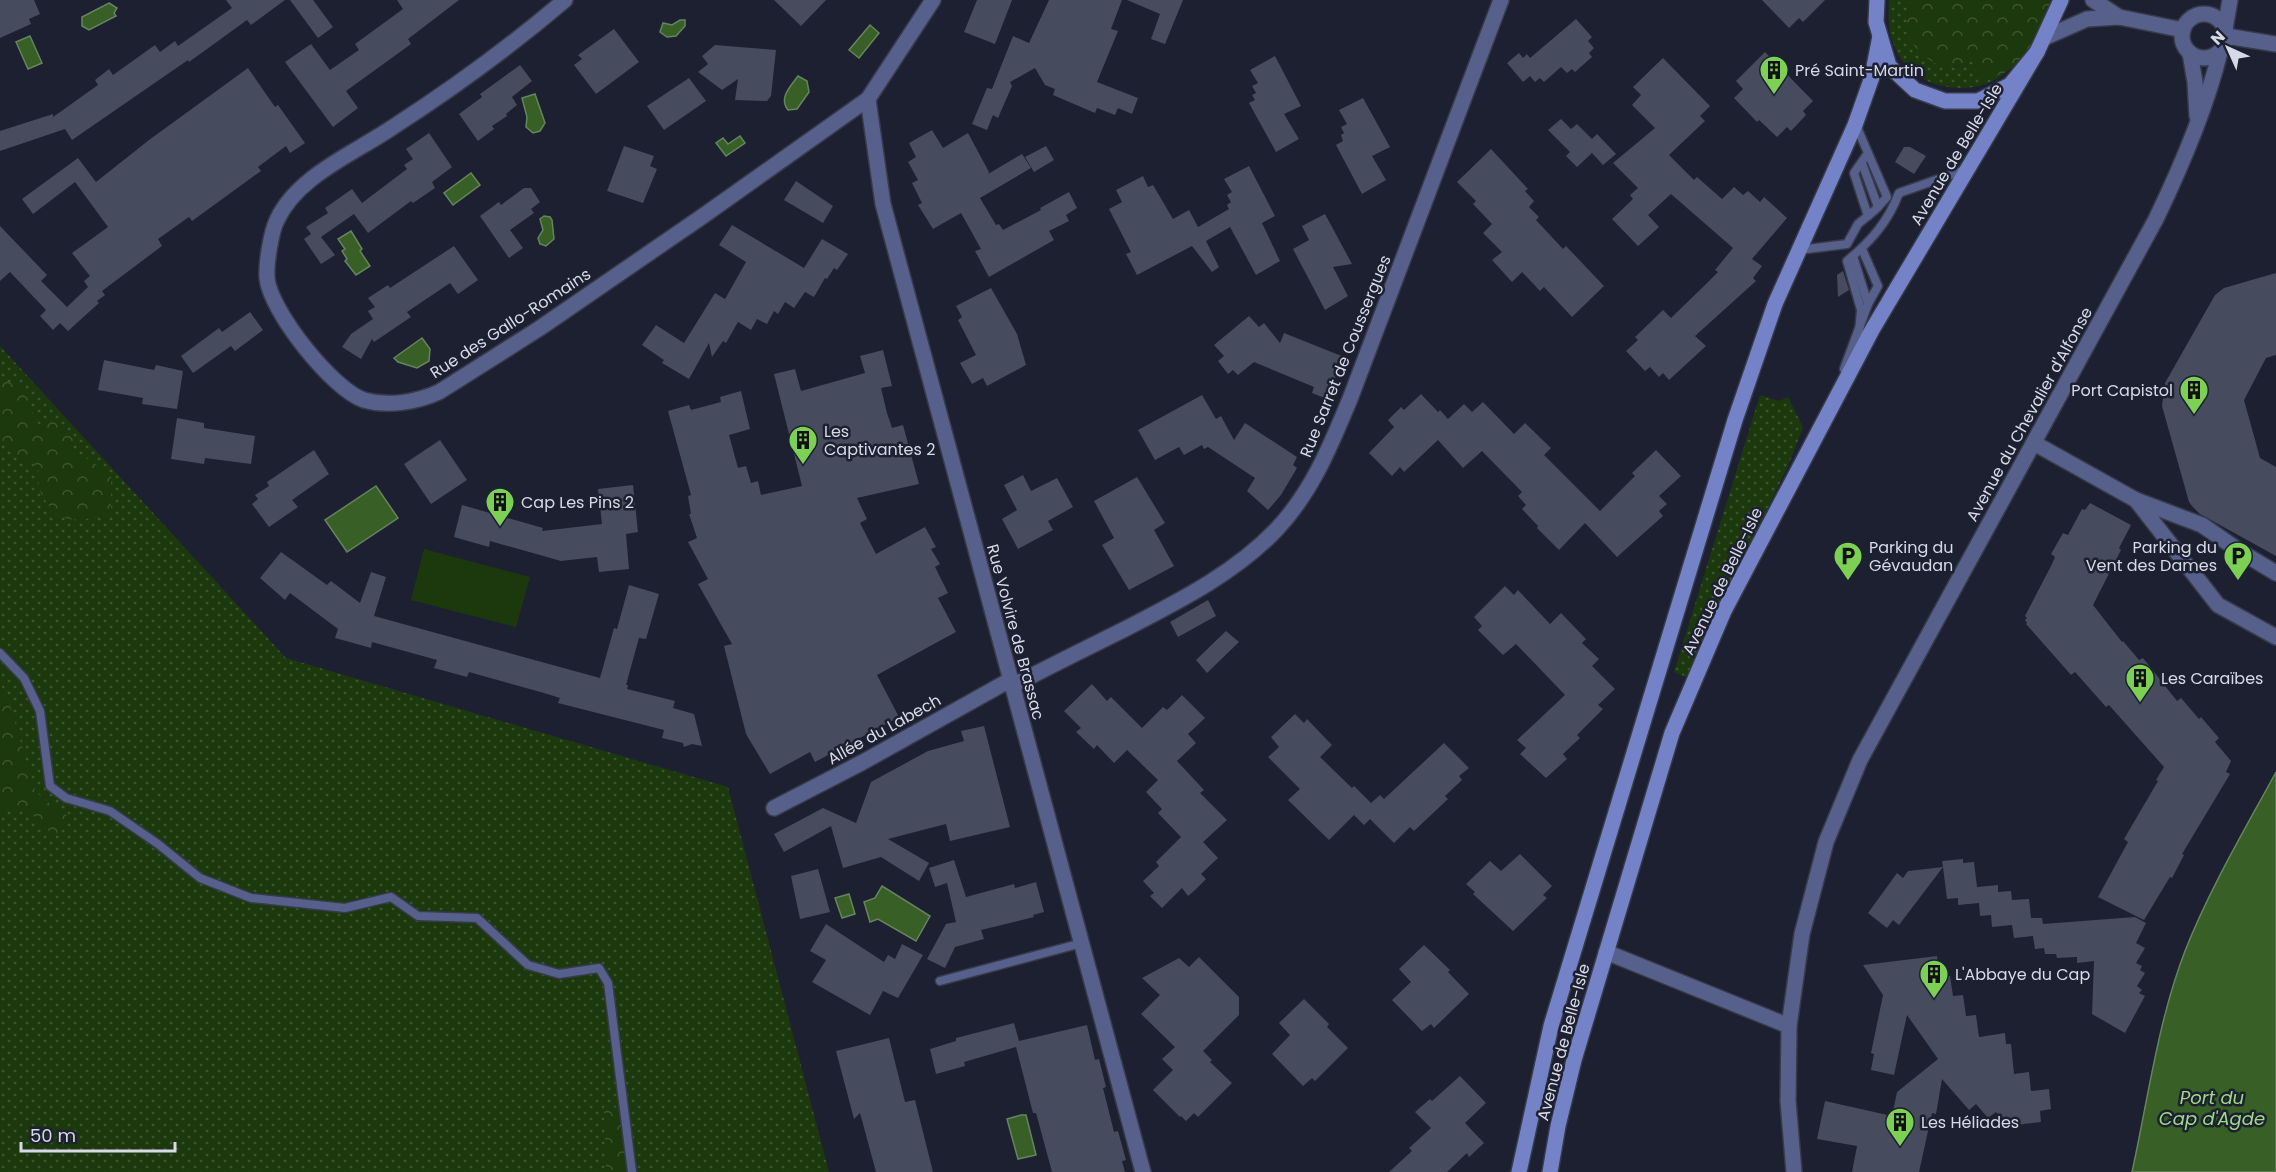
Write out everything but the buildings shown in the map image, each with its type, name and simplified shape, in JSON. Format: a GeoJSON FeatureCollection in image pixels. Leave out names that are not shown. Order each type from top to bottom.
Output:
{"type":"FeatureCollection","features":[{"type":"Feature","properties":{"kind":"street","name":"Rue des Gallo-Romains"},"geometry":{"type":"LineString","coordinates":[[565,0],[514,41],[394,127],[300,188],[276,220],[267,279],[278,309],[315,359],[337,382],[362,399],[389,403],[407,402],[425,399],[439,392],[540,328],[711,210],[868,99],[933,0]]}},
{"type":"Feature","properties":{"kind":"street","name":"Rue Sarret de Coussergues"},"geometry":{"type":"LineString","coordinates":[[1011,683],[1175,603],[1235,565],[1276,530],[1308,488],[1324,462],[1350,399],[1501,0]]}},
{"type":"Feature","properties":{"kind":"street"},"geometry":{"type":"LineString","coordinates":[[1877,0],[1876,22],[1889,66],[1915,90],[1945,101],[1978,100],[2010,85],[2037,52],[2061,0]]}},
{"type":"Feature","properties":{"kind":"street"},"geometry":{"type":"LineString","coordinates":[[2093,0],[2119,17]]}},
{"type":"Feature","properties":{"kind":"street"},"geometry":{"type":"LineString","coordinates":[[2206,0],[2183,30],[2183,43],[2190,53],[2200,58],[2210,57],[2220,51],[2224,44],[2230,0]]}},
{"type":"Feature","properties":{"kind":"street"},"geometry":{"type":"LineString","coordinates":[[2193,16],[2206,14],[2218,19],[2225,33]]}},
{"type":"Feature","properties":{"kind":"street"},"geometry":{"type":"LineString","coordinates":[[2044,38],[2087,19],[2119,17],[2183,30]]}},
{"type":"Feature","properties":{"kind":"street"},"geometry":{"type":"LineString","coordinates":[[2225,33],[2276,44]]}},
{"type":"Feature","properties":{"kind":"street","name":"Avenue de Belle-Isle"},"geometry":{"type":"LineString","coordinates":[[1519,1172],[1548,1035],[1735,420],[1776,304],[1855,125],[1872,77],[1880,36]]}},
{"type":"Feature","properties":{"kind":"street","name":"Avenue du Chevalier d'Alfonse"},"geometry":{"type":"LineString","coordinates":[[1794,1172],[1788,1101],[1789,1026],[1802,934],[1826,842],[1860,760],[2156,219],[2178,174],[2197,119],[2212,85],[2220,51]]}},
{"type":"Feature","properties":{"kind":"street","name":"Avenue de Belle-Isle"},"geometry":{"type":"LineString","coordinates":[[1550,1172],[1558,1126],[1574,1060],[1672,733],[1724,611],[1872,330],[2037,52]]}},
{"type":"Feature","properties":{"kind":"street","name":"Avenue du Chevalier d'Alfonse"},"geometry":{"type":"LineString","coordinates":[[2190,53],[2195,82],[2197,119]]}},
{"type":"Feature","properties":{"kind":"street","name":"Rue Volvire de Brassac"},"geometry":{"type":"LineString","coordinates":[[868,99],[883,204],[1143,1172]]}},
{"type":"Feature","properties":{"kind":"street"},"geometry":{"type":"LineString","coordinates":[[2034,442],[2136,500],[2202,525],[2276,573]]}},
{"type":"Feature","properties":{"kind":"street"},"geometry":{"type":"LineString","coordinates":[[2136,500],[2218,605],[2276,637]]}},
{"type":"Feature","properties":{"kind":"street","name":"Allée du Labech"},"geometry":{"type":"LineString","coordinates":[[774,808],[1011,683]]}},
{"type":"Feature","properties":{"kind":"street"},"geometry":{"type":"LineString","coordinates":[[1606,952],[1789,1026]]}},
{"type":"Feature","properties":{"kind":"lane"},"geometry":{"type":"LineString","coordinates":[[1799,250],[1847,244],[1858,224],[1887,197],[1855,125]]}},
{"type":"Feature","properties":{"kind":"lane"},"geometry":{"type":"LineString","coordinates":[[1868,153],[1854,173],[1868,216]]}},
{"type":"Feature","properties":{"kind":"lane"},"geometry":{"type":"LineString","coordinates":[[1862,163],[1878,207]]}},
{"type":"Feature","properties":{"kind":"lane"},"geometry":{"type":"LineString","coordinates":[[1859,333],[1861,310],[1847,261],[1871,241],[1892,212],[1899,192],[1968,168]]}},
{"type":"Feature","properties":{"kind":"lane"},"geometry":{"type":"LineString","coordinates":[[1824,419],[1859,333],[1868,304],[1878,286],[1862,249]]}},
{"type":"Feature","properties":{"kind":"lane"},"geometry":{"type":"LineString","coordinates":[[1853,256],[1868,304]]}},
{"type":"Feature","properties":{"kind":"lane"},"geometry":{"type":"LineString","coordinates":[[0,653],[24,678],[40,711],[50,786],[66,798],[111,811],[158,844],[200,878],[251,898],[345,908],[391,897],[418,916],[477,918],[528,964],[559,974],[598,968],[608,983],[632,1172]]}},
{"type":"Feature","properties":{"kind":"lane"},"geometry":{"type":"LineString","coordinates":[[940,981],[1082,944]]}},
{"type":"Feature","properties":{"kind":"green space"},"geometry":{"type":"Polygon","coordinates":[[[1889,0],[1911,0],[1907,13],[1955,67],[1972,61],[1978,73],[1987,79],[2006,72],[1994,80],[1966,88],[1936,84],[1922,78],[1910,70],[1901,59],[1891,37],[1889,0]]]}},
{"type":"Feature","properties":{"kind":"green space"},"geometry":{"type":"Polygon","coordinates":[[[1911,0],[2051,0],[2041,31],[2029,50],[2006,72],[1987,79],[1978,73],[1972,61],[1944,67],[1929,60],[1919,51],[1911,41],[1907,28],[1911,0]]]}},
{"type":"Feature","properties":{"kind":"green space"},"geometry":{"type":"Polygon","coordinates":[[[0,346],[286,658],[728,787],[829,1172],[0,1172],[0,346]]]}},
{"type":"Feature","properties":{"kind":"green space"},"geometry":{"type":"Polygon","coordinates":[[[0,381],[17,383],[29,392],[28,404],[38,424],[59,421],[74,438],[72,456],[89,459],[111,476],[111,513],[75,520],[61,517],[52,511],[40,489],[39,466],[15,455],[2,440],[0,381]]]}},
{"type":"Feature","properties":{"kind":"green space"},"geometry":{"type":"Polygon","coordinates":[[[1760,395],[1779,401],[1788,397],[1803,427],[1789,464],[1686,677],[1674,672],[1760,395]]]}},
{"type":"Feature","properties":{"kind":"green space"},"geometry":{"type":"Polygon","coordinates":[[[424,549],[530,577],[516,627],[411,600],[424,549]]]}},
{"type":"Feature","properties":{"kind":"green space"},"geometry":{"type":"Polygon","coordinates":[[[0,683],[8,698],[35,791],[72,820],[55,837],[27,810],[5,812],[0,810],[0,683]]]}},
{"type":"Feature","properties":{"kind":"green space"},"geometry":{"type":"Polygon","coordinates":[[[604,1107],[620,1108],[628,1171],[606,1172],[604,1107]]]}},
{"type":"Feature","properties":{"kind":"water"},"geometry":{"type":"Polygon","coordinates":[[[109,3],[117,8],[114,13],[116,16],[89,30],[82,26],[82,17],[109,3]]]}},
{"type":"Feature","properties":{"kind":"water"},"geometry":{"type":"Polygon","coordinates":[[[685,20],[685,26],[676,36],[667,37],[660,32],[663,23],[672,25],[685,20]]]}},
{"type":"Feature","properties":{"kind":"water"},"geometry":{"type":"Polygon","coordinates":[[[870,25],[879,33],[859,58],[849,50],[870,25]]]}},
{"type":"Feature","properties":{"kind":"water"},"geometry":{"type":"Polygon","coordinates":[[[30,36],[42,63],[28,69],[16,42],[30,36]]]}},
{"type":"Feature","properties":{"kind":"water"},"geometry":{"type":"Polygon","coordinates":[[[798,76],[807,81],[809,92],[797,109],[788,110],[785,106],[785,97],[798,76]]]}},
{"type":"Feature","properties":{"kind":"water"},"geometry":{"type":"Polygon","coordinates":[[[535,94],[545,123],[540,131],[533,133],[526,127],[527,117],[522,98],[535,94]]]}},
{"type":"Feature","properties":{"kind":"water"},"geometry":{"type":"Polygon","coordinates":[[[740,136],[745,143],[726,156],[716,143],[723,138],[728,144],[740,136]]]}},
{"type":"Feature","properties":{"kind":"water"},"geometry":{"type":"Polygon","coordinates":[[[471,173],[480,185],[453,205],[444,193],[471,173]]]}},
{"type":"Feature","properties":{"kind":"water"},"geometry":{"type":"Polygon","coordinates":[[[544,216],[552,220],[554,239],[546,246],[540,244],[538,238],[543,230],[540,219],[544,216]]]}},
{"type":"Feature","properties":{"kind":"water"},"geometry":{"type":"Polygon","coordinates":[[[351,231],[370,266],[356,275],[345,261],[347,259],[342,251],[345,249],[338,239],[351,231]]]}},
{"type":"Feature","properties":{"kind":"water"},"geometry":{"type":"Polygon","coordinates":[[[422,338],[430,349],[429,361],[417,368],[398,362],[394,358],[422,338]]]}},
{"type":"Feature","properties":{"kind":"water"},"geometry":{"type":"Polygon","coordinates":[[[376,486],[398,518],[347,552],[325,520],[376,486]]]}},
{"type":"Feature","properties":{"kind":"water","name":"Port du Cap d'Agde"},"geometry":{"type":"Polygon","coordinates":[[[2276,772],[2276,1172],[2132,1172],[2154,1060],[2185,951],[2216,882],[2276,772]]]}},
{"type":"Feature","properties":{"kind":"water"},"geometry":{"type":"Polygon","coordinates":[[[882,886],[930,916],[916,941],[878,919],[870,922],[864,902],[875,898],[882,886]]]}},
{"type":"Feature","properties":{"kind":"water"},"geometry":{"type":"Polygon","coordinates":[[[849,894],[855,914],[842,918],[835,898],[849,894]]]}},
{"type":"Feature","properties":{"kind":"water"},"geometry":{"type":"Polygon","coordinates":[[[1026,1115],[1036,1155],[1018,1159],[1007,1119],[1026,1115]]]}},
{"type":"Feature","properties":{"kind":"place","name":"Pré Saint-Martin"},"geometry":{"type":"Point","coordinates":[1774,96]}},
{"type":"Feature","properties":{"kind":"place","name":"Port Capistol"},"geometry":{"type":"Point","coordinates":[2194,416]}},
{"type":"Feature","properties":{"kind":"place","name":"Les Captivantes 2"},"geometry":{"type":"Point","coordinates":[803,466]}},
{"type":"Feature","properties":{"kind":"place","name":"Cap Les Pins 2"},"geometry":{"type":"Point","coordinates":[500,528]}},
{"type":"Feature","properties":{"kind":"place","name":"Parking du Gévaudan"},"geometry":{"type":"Point","coordinates":[1848,582]}},
{"type":"Feature","properties":{"kind":"place","name":"Parking du Vent des Dames"},"geometry":{"type":"Point","coordinates":[2238,582]}},
{"type":"Feature","properties":{"kind":"place","name":"Les Caraïbes"},"geometry":{"type":"Point","coordinates":[2140,704]}},
{"type":"Feature","properties":{"kind":"place","name":"L'Abbaye du Cap"},"geometry":{"type":"Point","coordinates":[1934,1000]}},
{"type":"Feature","properties":{"kind":"place","name":"Les Héliades"},"geometry":{"type":"Point","coordinates":[1900,1148]}}]}
